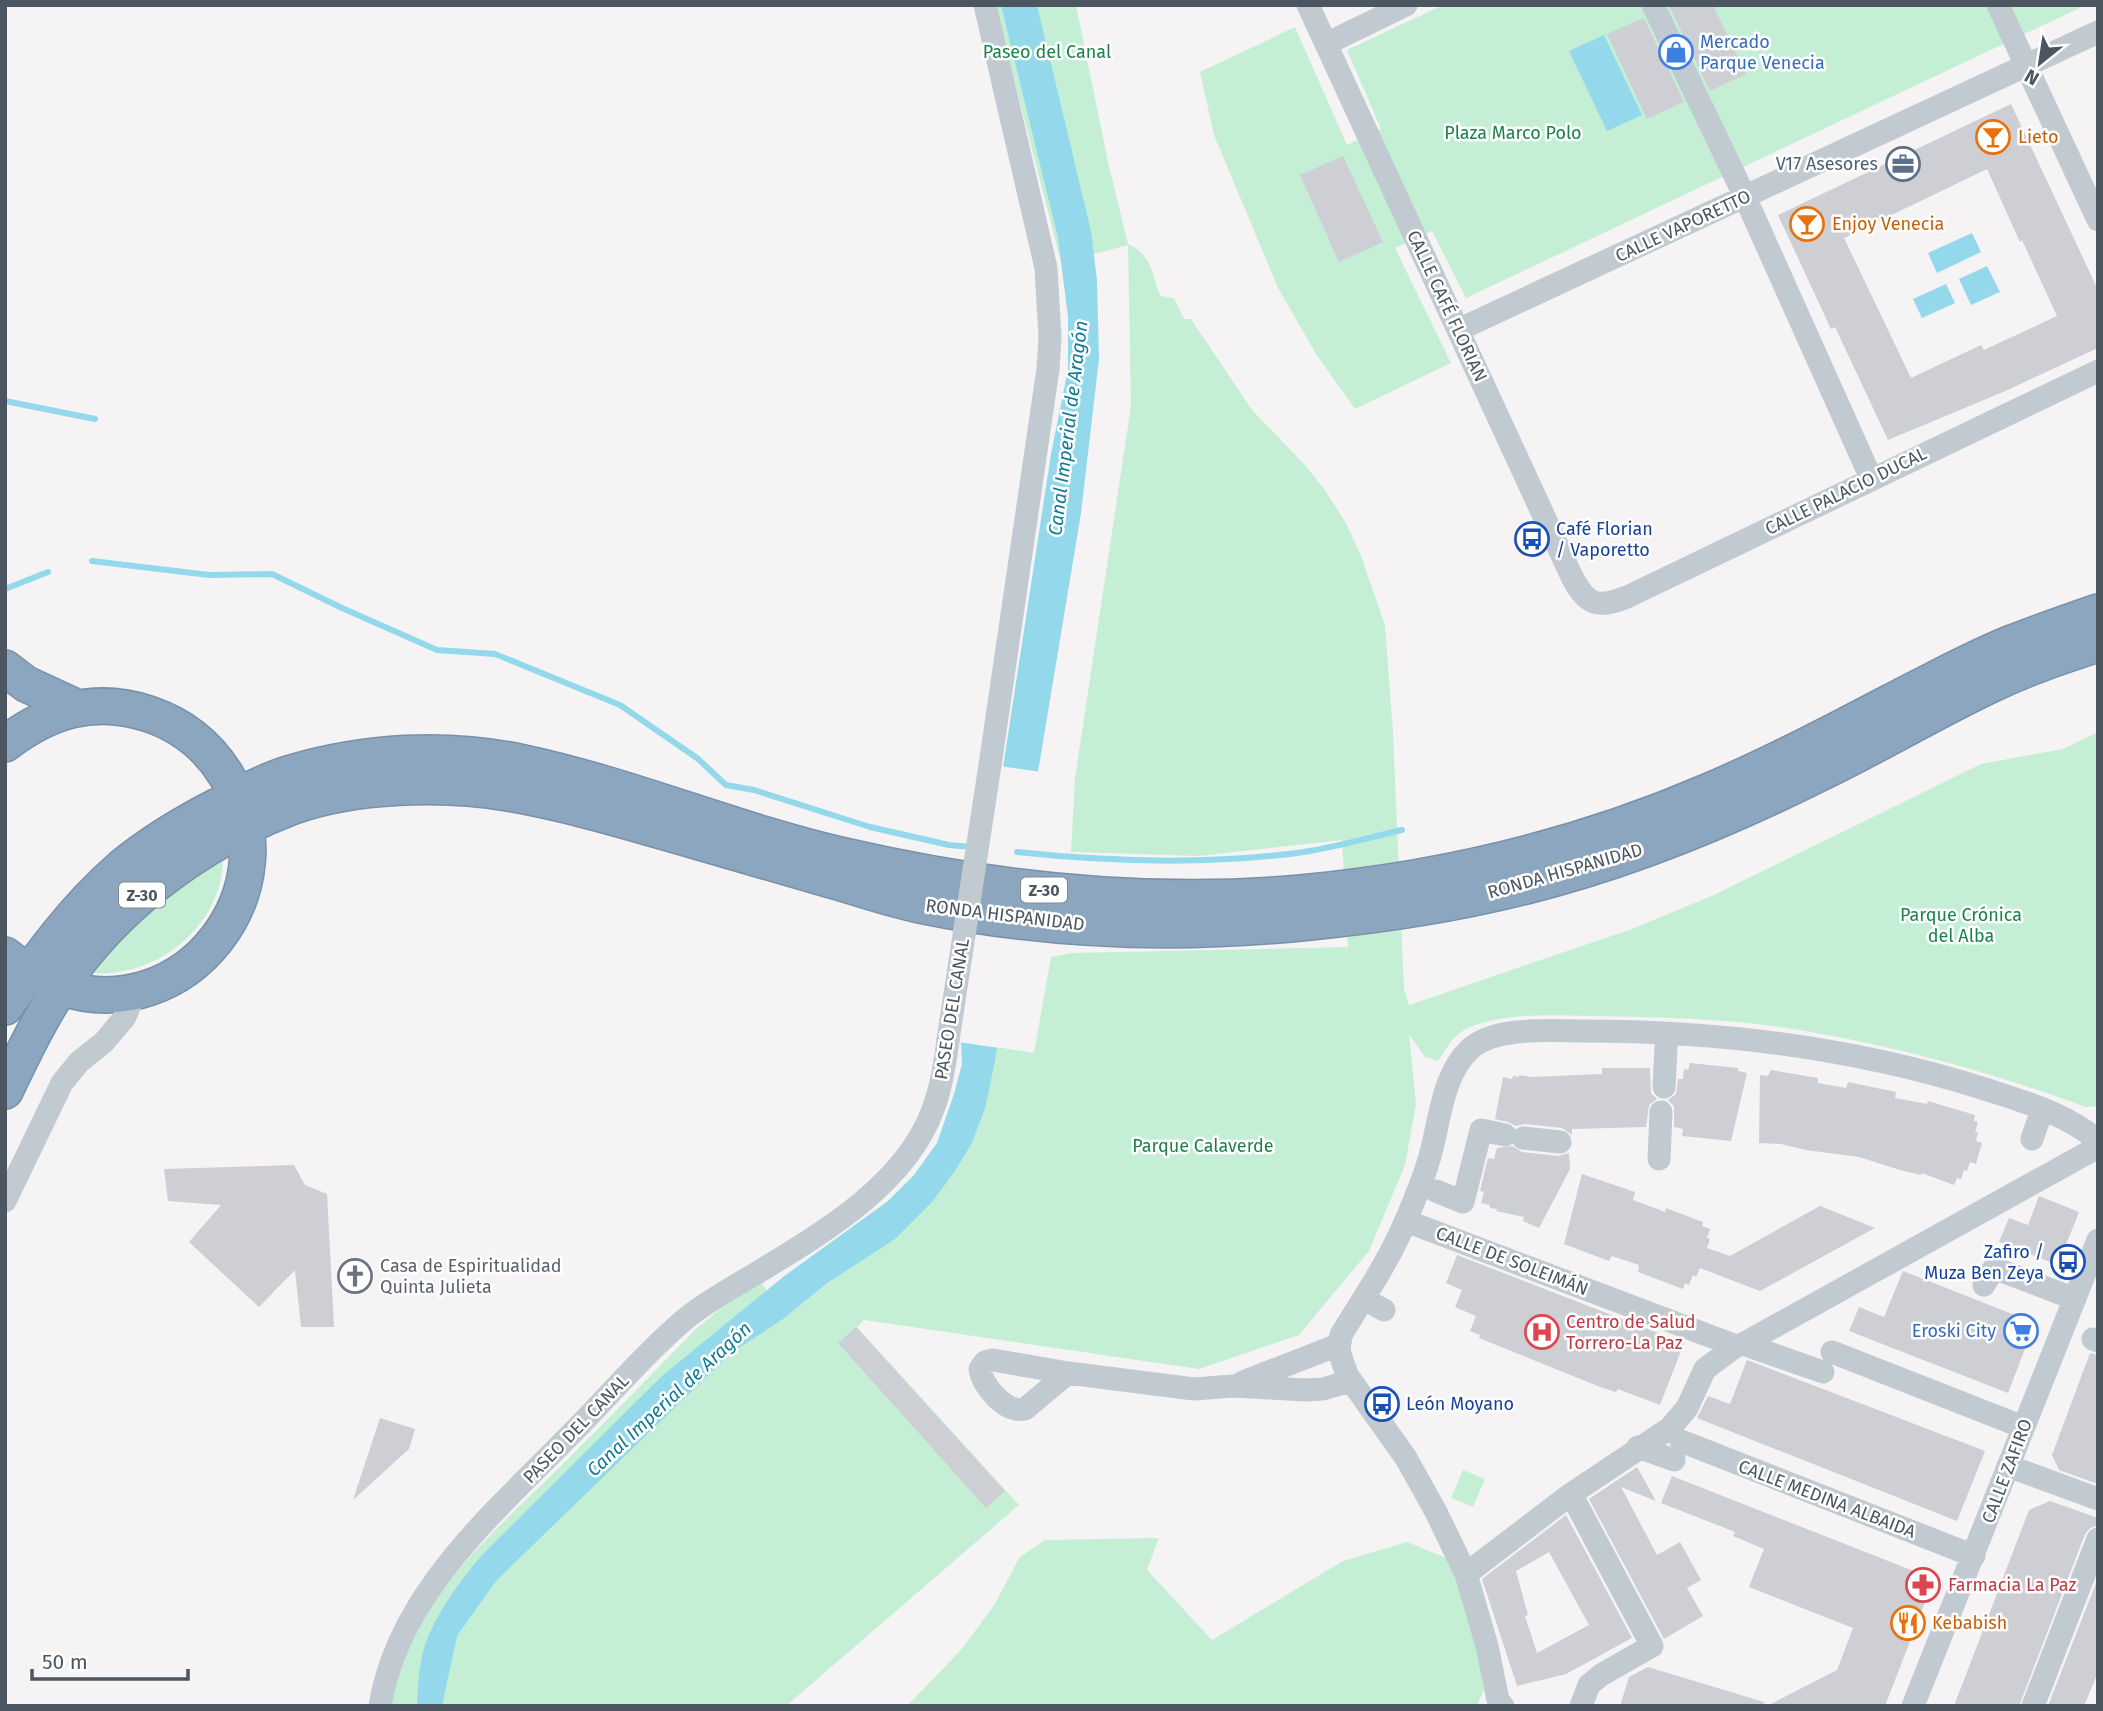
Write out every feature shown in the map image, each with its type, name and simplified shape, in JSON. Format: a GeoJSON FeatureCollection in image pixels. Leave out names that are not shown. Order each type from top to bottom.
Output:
{"type":"FeatureCollection","features":[{"type":"Feature","properties":{"kind":"highway","name":"RONDA HISPANIDAD"},"geometry":{"type":"LineString","coordinates":[[5,1091],[60,988],[97,939],[145,893],[209,847],[283,775],[362,756],[422,752],[517,761],[605,783],[833,853],[1005,887],[1193,900],[1302,892],[1435,875],[1527,853],[1627,823],[1717,788],[2009,644],[2098,612]]}},
{"type":"Feature","properties":{"kind":"highway","name":"RONDA HISPANIDAD"},"geometry":{"type":"LineString","coordinates":[[5,1007],[17,964],[121,868],[188,822],[242,812],[293,807],[368,790],[425,785],[506,793],[601,814],[915,904],[987,916],[1062,925],[1195,931],[1309,922],[1434,906],[1501,892],[1638,852],[1814,776],[1992,684],[2051,659],[2098,644]]}},
{"type":"Feature","properties":{"kind":"highway"},"geometry":{"type":"LineString","coordinates":[[5,668],[26,684],[78,708]]}},
{"type":"Feature","properties":{"kind":"highway"},"geometry":{"type":"LineString","coordinates":[[5,744],[26,728],[51,716],[78,708],[106,706],[134,709],[162,718],[187,732],[218,762],[242,812],[249,853],[245,883],[235,911],[220,936],[200,958],[176,976],[148,988],[119,994],[89,994],[60,988],[17,964]]}},
{"type":"Feature","properties":{"kind":"street","name":"PASEO DEL CANAL"},"geometry":{"type":"LineString","coordinates":[[380,1706],[390,1661],[410,1619],[452,1561],[491,1517],[684,1320],[842,1217],[886,1181],[905,1162],[932,1112],[948,1040],[990,765],[1048,369],[1050,337],[1046,268],[985,5]]}},
{"type":"Feature","properties":{"kind":"street","name":"CALLE CAFÉ FLORIAN"},"geometry":{"type":"LineString","coordinates":[[1308,5],[1572,577],[1581,593],[1592,602]]}},
{"type":"Feature","properties":{"kind":"street"},"geometry":{"type":"LineString","coordinates":[[1326,44],[1406,5]]}},
{"type":"Feature","properties":{"kind":"street"},"geometry":{"type":"LineString","coordinates":[[1653,5],[1745,197],[1871,478]]}},
{"type":"Feature","properties":{"kind":"street"},"geometry":{"type":"LineString","coordinates":[[1998,5],[2098,220]]}},
{"type":"Feature","properties":{"kind":"street","name":"CALLE VAPORETTO"},"geometry":{"type":"LineString","coordinates":[[1458,330],[2098,32]]}},
{"type":"Feature","properties":{"kind":"street","name":"CALLE PALACIO DUCAL"},"geometry":{"type":"LineString","coordinates":[[1592,602],[1607,604],[1627,597],[2098,371]]}},
{"type":"Feature","properties":{"kind":"street"},"geometry":{"type":"LineString","coordinates":[[5,1201],[62,1083],[79,1062],[104,1042],[125,1017],[136,990]]}},
{"type":"Feature","properties":{"kind":"street"},"geometry":{"type":"LineString","coordinates":[[1498,1704],[1487,1646],[1466,1574],[1406,1458],[1350,1381],[1338,1345],[1341,1335],[1374,1304],[1393,1249],[1421,1186],[1449,1082],[1456,1067],[1473,1046],[1504,1034],[1570,1031],[1684,1033],[1786,1044],[1888,1062],[1957,1081],[2065,1119],[2098,1125]]}},
{"type":"Feature","properties":{"kind":"street"},"geometry":{"type":"LineString","coordinates":[[1664,1087],[1666,1047]]}},
{"type":"Feature","properties":{"kind":"street"},"geometry":{"type":"LineString","coordinates":[[2032,1139],[2042,1110]]}},
{"type":"Feature","properties":{"kind":"street"},"geometry":{"type":"LineString","coordinates":[[1658,1159],[1661,1112]]}},
{"type":"Feature","properties":{"kind":"street"},"geometry":{"type":"LineString","coordinates":[[2065,1119],[2098,1141]]}},
{"type":"Feature","properties":{"kind":"street"},"geometry":{"type":"LineString","coordinates":[[1436,1191],[1463,1202],[1481,1130],[1560,1142]]}},
{"type":"Feature","properties":{"kind":"street"},"geometry":{"type":"LineString","coordinates":[[1466,1574],[1571,1494],[1670,1428],[1687,1408],[1705,1369],[1740,1345],[2098,1147]]}},
{"type":"Feature","properties":{"kind":"street","name":"CALLE DE SOLEIMÁN"},"geometry":{"type":"LineString","coordinates":[[1406,1221],[1740,1345],[1832,1360],[2023,1427]]}},
{"type":"Feature","properties":{"kind":"street","name":"CALLE ZAFIRO"},"geometry":{"type":"LineString","coordinates":[[1914,1704],[2098,1240]]}},
{"type":"Feature","properties":{"kind":"street"},"geometry":{"type":"LineString","coordinates":[[1989,1276],[2075,1299]]}},
{"type":"Feature","properties":{"kind":"street"},"geometry":{"type":"LineString","coordinates":[[1830,1295],[1850,1309]]}},
{"type":"Feature","properties":{"kind":"street"},"geometry":{"type":"LineString","coordinates":[[1233,1386],[1338,1345]]}},
{"type":"Feature","properties":{"kind":"street"},"geometry":{"type":"LineString","coordinates":[[1068,1373],[1194,1389],[1233,1386],[1304,1390],[1323,1389],[1350,1381]]}},
{"type":"Feature","properties":{"kind":"street","name":"CALLE MEDINA ALBAIDA"},"geometry":{"type":"LineString","coordinates":[[1639,1447],[1677,1450],[1974,1556]]}},
{"type":"Feature","properties":{"kind":"street"},"geometry":{"type":"LineString","coordinates":[[2008,1466],[2098,1499]]}},
{"type":"Feature","properties":{"kind":"street"},"geometry":{"type":"LineString","coordinates":[[1571,1494],[1652,1646],[1601,1675],[1589,1685],[1581,1706]]}},
{"type":"Feature","properties":{"kind":"street"},"geometry":{"type":"LineString","coordinates":[[2033,1706],[2098,1539]]}},
{"type":"Feature","properties":{"kind":"green space","name":"Parque Calaverde"},"geometry":{"type":"Polygon","coordinates":[[[995,5],[1076,5],[1108,162],[1128,244],[1145,257],[1159,293],[1164,297],[1174,298],[1184,319],[1191,319],[1252,410],[1324,489],[1346,523],[1361,556],[1385,625],[1393,733],[1404,989],[1409,1005],[1629,930],[1714,895],[1981,764],[2063,749],[2098,732],[2098,1106],[2086,1107],[2014,1082],[1905,1051],[1742,1022],[1520,1016],[1485,1022],[1457,1035],[1438,1061],[1425,1057],[1409,1034],[1416,1104],[1405,1165],[1369,1251],[1299,1335],[1199,1369],[864,1320],[857,1327],[1019,1505],[786,1706],[390,1706],[398,1669],[414,1634],[459,1569],[697,1328],[724,1306],[761,1282],[784,1318],[933,1201],[972,1143],[985,1109],[996,1047],[1034,1053],[1051,957],[1071,953],[1348,947],[1342,840],[1199,856],[1071,852],[1075,778],[1131,406],[1128,245],[1094,254],[1060,258],[995,5]]]}},
{"type":"Feature","properties":{"kind":"green space","name":"Plaza Marco Polo"},"geometry":{"type":"Polygon","coordinates":[[[1443,5],[2086,5],[1466,298],[1432,231],[1395,248],[1451,363],[1355,409],[1316,354],[1278,288],[1214,135],[1200,72],[1295,27],[1347,145],[1381,129],[1347,50],[1443,5]]]}},
{"type":"Feature","properties":{"kind":"green space"},"geometry":{"type":"Polygon","coordinates":[[[223,857],[221,878],[206,915],[178,946],[143,966],[111,973],[91,972],[137,917],[223,857]]]}},
{"type":"Feature","properties":{"kind":"green space"},"geometry":{"type":"Polygon","coordinates":[[[1463,1470],[1485,1479],[1473,1507],[1451,1498],[1463,1470]]]}},
{"type":"Feature","properties":{"kind":"green space"},"geometry":{"type":"Polygon","coordinates":[[[1159,1538],[1147,1570],[1212,1640],[1343,1561],[1407,1542],[1449,1559],[1485,1665],[1485,1686],[1477,1706],[907,1706],[961,1650],[995,1604],[1019,1558],[1045,1540],[1159,1538]]]}},
{"type":"Feature","properties":{"kind":"water","name":"Canal Imperial de Aragón"},"geometry":{"type":"Polygon","coordinates":[[[1001,5],[1037,5],[1091,231],[1097,280],[1099,359],[1081,513],[1038,772],[995,1061],[985,1109],[972,1143],[955,1171],[933,1201],[895,1239],[829,1282],[783,1319],[730,1354],[496,1581],[457,1636],[442,1706],[417,1706],[421,1661],[430,1632],[453,1592],[481,1556],[662,1376],[783,1277],[888,1201],[914,1175],[937,1143],[954,1094],[962,1064],[961,1042],[1051,454],[1068,369],[1068,317],[1058,238],[1001,5]]]}},
{"type":"Feature","properties":{"kind":"water"},"geometry":{"type":"Polygon","coordinates":[[[1604,35],[1642,115],[1607,131],[1569,51],[1604,35]]]}},
{"type":"Feature","properties":{"kind":"water"},"geometry":{"type":"Polygon","coordinates":[[[1972,233],[1981,252],[1937,273],[1928,253],[1972,233]]]}},
{"type":"Feature","properties":{"kind":"water"},"geometry":{"type":"Polygon","coordinates":[[[1987,266],[2000,292],[1971,305],[1959,279],[1987,266]]]}},
{"type":"Feature","properties":{"kind":"water"},"geometry":{"type":"Polygon","coordinates":[[[1946,284],[1955,303],[1922,318],[1913,299],[1946,284]]]}},
{"type":"Feature","properties":{"kind":"pier"},"geometry":{"type":"Polygon","coordinates":[[[1000,766],[1041,772],[999,1048],[958,1042],[1000,766]]]}},
{"type":"Feature","properties":{"kind":"building"},"geometry":{"type":"Polygon","coordinates":[[[1713,5],[1746,74],[1710,91],[1669,6],[1713,5]]]}},
{"type":"Feature","properties":{"kind":"building"},"geometry":{"type":"Polygon","coordinates":[[[1644,18],[1684,102],[1647,119],[1607,34],[1644,18]]]}},
{"type":"Feature","properties":{"kind":"building"},"geometry":{"type":"Polygon","coordinates":[[[2011,104],[2098,290],[2098,348],[2003,392],[1888,440],[1835,327],[1831,329],[1778,215],[2011,104]],[[1987,169],[1844,238],[1911,378],[1981,345],[1984,350],[2057,316],[2022,240],[2020,242],[1987,169]]]}},
{"type":"Feature","properties":{"kind":"building"},"geometry":{"type":"Polygon","coordinates":[[[1343,156],[1383,242],[1339,262],[1300,175],[1343,156]]]}},
{"type":"Feature","properties":{"kind":"building"},"geometry":{"type":"Polygon","coordinates":[[[1690,1063],[1738,1068],[1738,1071],[1747,1073],[1731,1141],[1682,1136],[1683,1129],[1674,1127],[1674,1106],[1668,1100],[1676,1094],[1678,1079],[1683,1079],[1684,1069],[1688,1070],[1690,1063]]]}},
{"type":"Feature","properties":{"kind":"building"},"geometry":{"type":"Polygon","coordinates":[[[1602,1068],[1650,1068],[1651,1093],[1657,1099],[1649,1105],[1646,1127],[1572,1129],[1572,1135],[1562,1128],[1525,1124],[1516,1126],[1495,1119],[1503,1077],[1512,1079],[1513,1076],[1519,1075],[1532,1077],[1602,1074],[1602,1068]]]}},
{"type":"Feature","properties":{"kind":"building"},"geometry":{"type":"Polygon","coordinates":[[[1771,1070],[1818,1078],[1818,1083],[1846,1088],[1848,1082],[1896,1092],[1895,1098],[1927,1104],[1928,1101],[1975,1115],[1974,1121],[1978,1122],[1976,1141],[1982,1143],[1976,1164],[1970,1162],[1967,1171],[1964,1170],[1961,1179],[1957,1178],[1954,1185],[1922,1173],[1921,1175],[1900,1170],[1859,1157],[1759,1143],[1760,1075],[1768,1076],[1771,1070]]]}},
{"type":"Feature","properties":{"kind":"building"},"geometry":{"type":"Polygon","coordinates":[[[1512,1146],[1522,1152],[1558,1156],[1569,1153],[1570,1169],[1539,1228],[1523,1221],[1524,1217],[1496,1211],[1497,1209],[1490,1208],[1490,1205],[1481,1203],[1484,1192],[1480,1191],[1488,1158],[1494,1159],[1497,1148],[1512,1146]]]}},
{"type":"Feature","properties":{"kind":"building"},"geometry":{"type":"Polygon","coordinates":[[[294,1165],[305,1185],[327,1194],[334,1327],[301,1327],[295,1270],[259,1307],[189,1242],[221,1205],[168,1201],[164,1169],[294,1165]]]}},
{"type":"Feature","properties":{"kind":"building"},"geometry":{"type":"Polygon","coordinates":[[[1582,1174],[1635,1192],[1633,1200],[1665,1212],[1666,1208],[1703,1222],[1702,1226],[1710,1229],[1707,1248],[1730,1256],[1820,1206],[1875,1228],[1760,1291],[1700,1268],[1696,1277],[1693,1275],[1689,1285],[1685,1283],[1683,1289],[1638,1272],[1639,1265],[1612,1256],[1609,1261],[1564,1244],[1582,1174]]]}},
{"type":"Feature","properties":{"kind":"building"},"geometry":{"type":"Polygon","coordinates":[[[2039,1196],[2079,1212],[2058,1265],[1999,1242],[2009,1218],[2028,1225],[2039,1196]]]}},
{"type":"Feature","properties":{"kind":"building"},"geometry":{"type":"Polygon","coordinates":[[[1457,1255],[1684,1343],[1660,1405],[1618,1389],[1616,1392],[1600,1387],[1479,1338],[1480,1335],[1470,1331],[1476,1316],[1455,1307],[1462,1290],[1446,1283],[1457,1255]]]}},
{"type":"Feature","properties":{"kind":"building"},"geometry":{"type":"Polygon","coordinates":[[[1903,1271],[2035,1323],[2008,1393],[1849,1331],[1859,1307],[1884,1317],[1903,1271]]]}},
{"type":"Feature","properties":{"kind":"building"},"geometry":{"type":"Polygon","coordinates":[[[856,1327],[1005,1491],[986,1508],[838,1343],[856,1327]]]}},
{"type":"Feature","properties":{"kind":"building"},"geometry":{"type":"Polygon","coordinates":[[[2090,1353],[2098,1355],[2098,1484],[2059,1470],[2052,1455],[2090,1353]]]}},
{"type":"Feature","properties":{"kind":"building"},"geometry":{"type":"Polygon","coordinates":[[[1747,1360],[1985,1451],[1957,1521],[1697,1418],[1708,1396],[1730,1404],[1747,1360]]]}},
{"type":"Feature","properties":{"kind":"building"},"geometry":{"type":"Polygon","coordinates":[[[380,1418],[415,1429],[409,1449],[353,1500],[380,1418]]]}},
{"type":"Feature","properties":{"kind":"building"},"geometry":{"type":"Polygon","coordinates":[[[1637,1467],[1656,1501],[1621,1487],[1657,1555],[1680,1542],[1701,1580],[1687,1588],[1703,1616],[1664,1639],[1589,1499],[1637,1467]]]}},
{"type":"Feature","properties":{"kind":"building"},"geometry":{"type":"Polygon","coordinates":[[[1672,1476],[1934,1579],[1885,1706],[1767,1706],[1837,1670],[1853,1628],[1749,1587],[1764,1549],[1733,1536],[1735,1532],[1661,1503],[1672,1476]]]}},
{"type":"Feature","properties":{"kind":"building"},"geometry":{"type":"Polygon","coordinates":[[[2050,1501],[2098,1518],[2098,1525],[2085,1534],[2019,1706],[1954,1706],[2029,1510],[2050,1501]]]}},
{"type":"Feature","properties":{"kind":"building"},"geometry":{"type":"Polygon","coordinates":[[[1566,1515],[1632,1638],[1566,1674],[1517,1686],[1482,1579],[1566,1515]],[[1549,1552],[1516,1571],[1528,1615],[1525,1616],[1537,1653],[1589,1625],[1549,1552]]]}},
{"type":"Feature","properties":{"kind":"building"},"geometry":{"type":"Polygon","coordinates":[[[2098,1578],[2098,1672],[2084,1706],[2048,1706],[2098,1578]]]}},
{"type":"Feature","properties":{"kind":"building"},"geometry":{"type":"Polygon","coordinates":[[[1648,1667],[1764,1702],[1763,1706],[1620,1706],[1629,1677],[1648,1667]]]}},
{"type":"Feature","properties":{"kind":"waterway"},"geometry":{"type":"LineString","coordinates":[[5,401],[95,419]]}},
{"type":"Feature","properties":{"kind":"waterway"},"geometry":{"type":"LineString","coordinates":[[92,561],[209,575],[272,574],[437,650],[495,654],[620,705],[697,758],[726,785],[754,790],[870,827],[949,845],[972,847]]}},
{"type":"Feature","properties":{"kind":"waterway"},"geometry":{"type":"LineString","coordinates":[[5,589],[48,572]]}},
{"type":"Feature","properties":{"kind":"waterway"},"geometry":{"type":"LineString","coordinates":[[1017,852],[1122,860],[1192,861],[1310,851],[1402,830]]}},
{"type":"Feature","properties":{"kind":"place","name":"Mercado Parque Venecia"},"geometry":{"type":"Point","coordinates":[1676,52]}},
{"type":"Feature","properties":{"kind":"place","name":"Lieto"},"geometry":{"type":"Point","coordinates":[1993,137]}},
{"type":"Feature","properties":{"kind":"place","name":"V17 Asesores"},"geometry":{"type":"Point","coordinates":[1903,164]}},
{"type":"Feature","properties":{"kind":"place","name":"Enjoy Venecia"},"geometry":{"type":"Point","coordinates":[1807,224]}},
{"type":"Feature","properties":{"kind":"place","name":"Café Florian / Vaporetto"},"geometry":{"type":"Point","coordinates":[1532,539]}},
{"type":"Feature","properties":{"kind":"place","name":"Zafiro / Muza Ben Zeya"},"geometry":{"type":"Point","coordinates":[2068,1262]}},
{"type":"Feature","properties":{"kind":"place","name":"Casa de Espiritualidad Quinta Julieta"},"geometry":{"type":"Point","coordinates":[355,1276]}},
{"type":"Feature","properties":{"kind":"place","name":"Eroski City"},"geometry":{"type":"Point","coordinates":[2021,1331]}},
{"type":"Feature","properties":{"kind":"place","name":"Centro de Salud Torrero-La Paz"},"geometry":{"type":"Point","coordinates":[1542,1332]}},
{"type":"Feature","properties":{"kind":"place","name":"León Moyano"},"geometry":{"type":"Point","coordinates":[1382,1404]}},
{"type":"Feature","properties":{"kind":"place","name":"Farmacia La Paz"},"geometry":{"type":"Point","coordinates":[1923,1585]}},
{"type":"Feature","properties":{"kind":"place","name":"Kebabish"},"geometry":{"type":"Point","coordinates":[1908,1623]}},
{"type":"Feature","properties":{"kind":"park label","name":"Paseo del Canal"},"geometry":{"type":"Point","coordinates":[1047,52]}},
{"type":"Feature","properties":{"kind":"park label","name":"Parque Crónica del Alba"},"geometry":{"type":"Point","coordinates":[1961,925]}}]}
